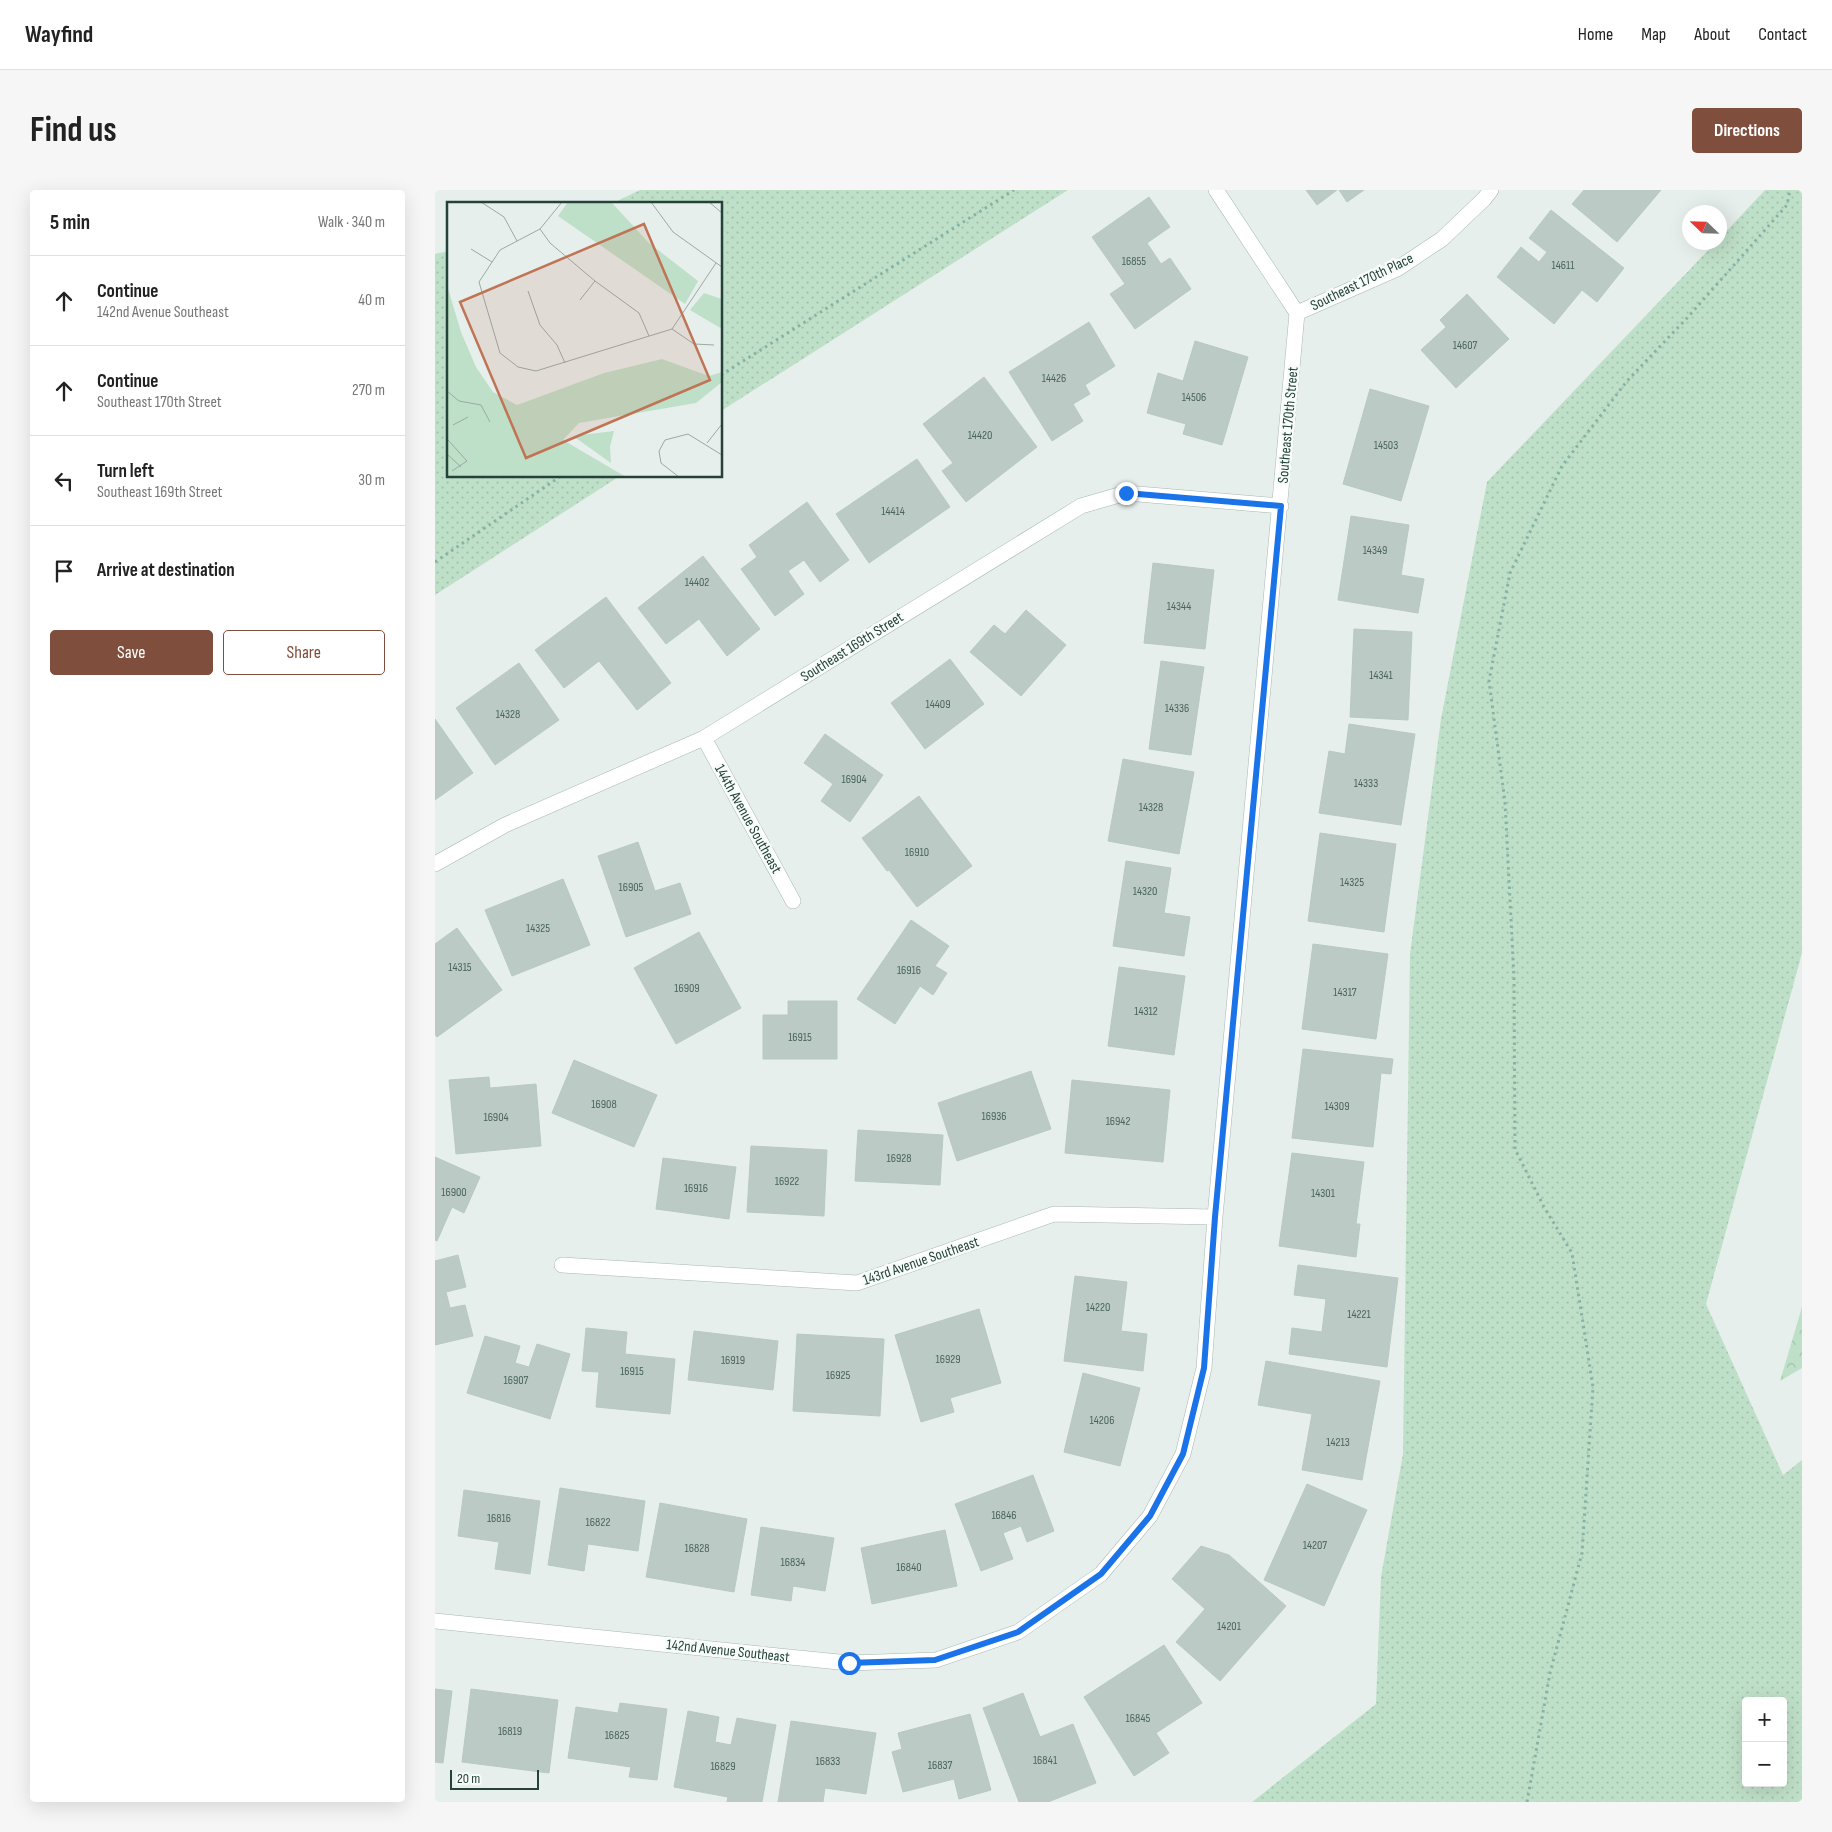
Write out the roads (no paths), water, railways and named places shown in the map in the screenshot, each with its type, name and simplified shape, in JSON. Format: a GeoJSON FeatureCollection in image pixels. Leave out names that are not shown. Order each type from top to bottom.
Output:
{"type":"FeatureCollection","features":[{"type":"Feature","properties":{"kind":"street"},"geometry":{"type":"LineString","coordinates":[[1216,190],[1297,313]]}},
{"type":"Feature","properties":{"kind":"street","name":"Southeast 170th Place"},"geometry":{"type":"LineString","coordinates":[[1297,313],[1397,268],[1442,239],[1491,190]]}},
{"type":"Feature","properties":{"kind":"street","name":"Southeast 170th Street"},"geometry":{"type":"LineString","coordinates":[[1018,1632],[1101,1574],[1150,1516],[1183,1454],[1204,1368],[1215,1217],[1281,506],[1297,313]]}},
{"type":"Feature","properties":{"kind":"street","name":"Southeast 169th Street"},"geometry":{"type":"LineString","coordinates":[[435,864],[505,825],[704,738],[1081,506],[1126,493],[1281,506]]}},
{"type":"Feature","properties":{"kind":"street","name":"144th Avenue Southeast"},"geometry":{"type":"LineString","coordinates":[[704,738],[793,901]]}},
{"type":"Feature","properties":{"kind":"street","name":"143rd Avenue Southeast"},"geometry":{"type":"LineString","coordinates":[[563,1265],[857,1283],[1055,1214],[1215,1217]]}},
{"type":"Feature","properties":{"kind":"street","name":"142nd Avenue Southeast"},"geometry":{"type":"LineString","coordinates":[[435,1621],[849,1663],[935,1660],[1018,1632]]}}]}
